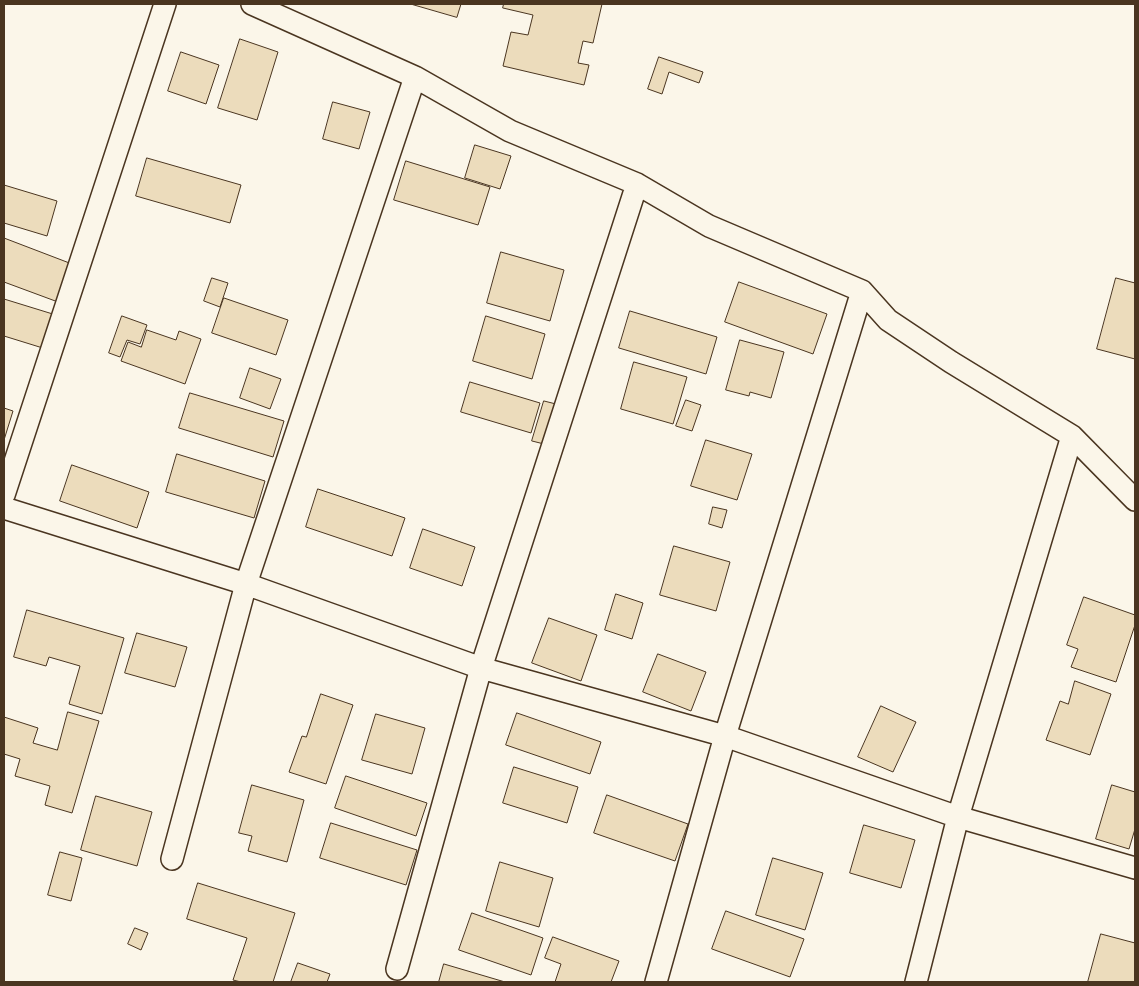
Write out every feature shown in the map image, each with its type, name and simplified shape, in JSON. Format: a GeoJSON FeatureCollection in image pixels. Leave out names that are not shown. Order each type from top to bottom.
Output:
{"type":"FeatureCollection","features":[{"type":"Feature","properties":{"kind":"street"},"geometry":{"type":"LineString","coordinates":[[4,495],[165,4]]}},
{"type":"Feature","properties":{"kind":"street"},"geometry":{"type":"LineString","coordinates":[[252,4],[415,77],[510,131],[637,184],[708,226],[862,291],[888,320],[1072,436],[1135,500]]}},
{"type":"Feature","properties":{"kind":"street"},"geometry":{"type":"LineString","coordinates":[[172,859],[246,584],[415,77]]}},
{"type":"Feature","properties":{"kind":"street"},"geometry":{"type":"LineString","coordinates":[[397,969],[481,668],[637,184]]}},
{"type":"Feature","properties":{"kind":"street"},"geometry":{"type":"LineString","coordinates":[[656,982],[724,736],[862,291]]}},
{"type":"Feature","properties":{"kind":"street"},"geometry":{"type":"LineString","coordinates":[[916,982],[958,817],[1072,436]]}},
{"type":"Feature","properties":{"kind":"street"},"geometry":{"type":"LineString","coordinates":[[4,508],[246,584],[481,668],[724,736],[958,817],[1135,868]]}},
{"type":"Feature","properties":{"kind":"building"},"geometry":{"type":"Polygon","coordinates":[[[411,4],[461,4],[457,17],[411,4]]]}},
{"type":"Feature","properties":{"kind":"building"},"geometry":{"type":"Polygon","coordinates":[[[504,4],[602,4],[593,43],[583,41],[578,63],[589,65],[584,85],[503,66],[511,32],[528,35],[533,15],[503,8],[504,4]]]}},
{"type":"Feature","properties":{"kind":"building"},"geometry":{"type":"Polygon","coordinates":[[[240,39],[278,52],[257,120],[218,108],[240,39]]]}},
{"type":"Feature","properties":{"kind":"building"},"geometry":{"type":"Polygon","coordinates":[[[181,52],[219,65],[206,104],[168,91],[181,52]]]}},
{"type":"Feature","properties":{"kind":"building"},"geometry":{"type":"Polygon","coordinates":[[[659,57],[703,72],[699,83],[669,72],[662,94],[648,89],[659,57]]]}},
{"type":"Feature","properties":{"kind":"building"},"geometry":{"type":"Polygon","coordinates":[[[333,102],[370,112],[359,149],[323,139],[333,102]]]}},
{"type":"Feature","properties":{"kind":"building"},"geometry":{"type":"Polygon","coordinates":[[[475,145],[511,156],[500,189],[465,178],[475,145]]]}},
{"type":"Feature","properties":{"kind":"building"},"geometry":{"type":"Polygon","coordinates":[[[147,158],[241,185],[230,223],[136,196],[147,158]]]}},
{"type":"Feature","properties":{"kind":"building"},"geometry":{"type":"Polygon","coordinates":[[[406,161],[490,187],[478,225],[394,200],[406,161]]]}},
{"type":"Feature","properties":{"kind":"building"},"geometry":{"type":"Polygon","coordinates":[[[4,185],[57,201],[47,236],[4,223],[4,185]]]}},
{"type":"Feature","properties":{"kind":"building"},"geometry":{"type":"Polygon","coordinates":[[[4,238],[72,264],[58,302],[4,282],[4,238]]]}},
{"type":"Feature","properties":{"kind":"building"},"geometry":{"type":"Polygon","coordinates":[[[501,252],[564,270],[550,321],[487,303],[501,252]]]}},
{"type":"Feature","properties":{"kind":"building"},"geometry":{"type":"Polygon","coordinates":[[[212,278],[228,283],[220,307],[204,301],[212,278]]]}},
{"type":"Feature","properties":{"kind":"building"},"geometry":{"type":"Polygon","coordinates":[[[1116,278],[1135,283],[1135,359],[1097,349],[1116,278]]]}},
{"type":"Feature","properties":{"kind":"building"},"geometry":{"type":"Polygon","coordinates":[[[739,282],[827,314],[813,354],[725,322],[739,282]]]}},
{"type":"Feature","properties":{"kind":"building"},"geometry":{"type":"Polygon","coordinates":[[[224,298],[288,320],[276,355],[212,333],[224,298]]]}},
{"type":"Feature","properties":{"kind":"building"},"geometry":{"type":"Polygon","coordinates":[[[4,299],[56,315],[46,349],[4,336],[4,299]]]}},
{"type":"Feature","properties":{"kind":"building"},"geometry":{"type":"Polygon","coordinates":[[[630,311],[717,337],[706,374],[619,348],[630,311]]]}},
{"type":"Feature","properties":{"kind":"building"},"geometry":{"type":"Polygon","coordinates":[[[122,316],[147,325],[140,344],[127,340],[120,357],[109,353],[122,316]]]}},
{"type":"Feature","properties":{"kind":"building"},"geometry":{"type":"Polygon","coordinates":[[[486,316],[545,334],[532,379],[473,361],[486,316]]]}},
{"type":"Feature","properties":{"kind":"building"},"geometry":{"type":"Polygon","coordinates":[[[147,330],[176,340],[179,331],[201,339],[185,384],[121,361],[128,342],[141,347],[147,330]]]}},
{"type":"Feature","properties":{"kind":"building"},"geometry":{"type":"Polygon","coordinates":[[[740,340],[784,352],[771,398],[750,392],[749,396],[726,390],[740,340]]]}},
{"type":"Feature","properties":{"kind":"building"},"geometry":{"type":"Polygon","coordinates":[[[634,362],[687,377],[673,424],[621,409],[634,362]]]}},
{"type":"Feature","properties":{"kind":"building"},"geometry":{"type":"Polygon","coordinates":[[[250,368],[281,379],[270,409],[240,398],[250,368]]]}},
{"type":"Feature","properties":{"kind":"building"},"geometry":{"type":"Polygon","coordinates":[[[470,382],[540,403],[531,433],[461,412],[470,382]]]}},
{"type":"Feature","properties":{"kind":"building"},"geometry":{"type":"Polygon","coordinates":[[[190,393],[284,421],[273,457],[179,428],[190,393]]]}},
{"type":"Feature","properties":{"kind":"building"},"geometry":{"type":"Polygon","coordinates":[[[686,400],[701,405],[692,431],[676,426],[686,400]]]}},
{"type":"Feature","properties":{"kind":"building"},"geometry":{"type":"Polygon","coordinates":[[[544,401],[556,404],[544,444],[532,441],[544,401]]]}},
{"type":"Feature","properties":{"kind":"building"},"geometry":{"type":"Polygon","coordinates":[[[4,408],[13,411],[4,440],[4,408]]]}},
{"type":"Feature","properties":{"kind":"building"},"geometry":{"type":"Polygon","coordinates":[[[706,440],[752,454],[737,500],[691,486],[706,440]]]}},
{"type":"Feature","properties":{"kind":"building"},"geometry":{"type":"Polygon","coordinates":[[[177,454],[265,481],[254,518],[166,492],[177,454]]]}},
{"type":"Feature","properties":{"kind":"building"},"geometry":{"type":"Polygon","coordinates":[[[72,465],[149,492],[137,528],[60,501],[72,465]]]}},
{"type":"Feature","properties":{"kind":"building"},"geometry":{"type":"Polygon","coordinates":[[[318,489],[405,518],[392,556],[306,527],[318,489]]]}},
{"type":"Feature","properties":{"kind":"building"},"geometry":{"type":"Polygon","coordinates":[[[713,507],[727,510],[722,528],[709,524],[713,507]]]}},
{"type":"Feature","properties":{"kind":"building"},"geometry":{"type":"Polygon","coordinates":[[[423,529],[475,547],[462,586],[410,568],[423,529]]]}},
{"type":"Feature","properties":{"kind":"building"},"geometry":{"type":"Polygon","coordinates":[[[674,546],[730,562],[716,611],[660,595],[674,546]]]}},
{"type":"Feature","properties":{"kind":"building"},"geometry":{"type":"Polygon","coordinates":[[[616,594],[643,603],[632,639],[605,630],[616,594]]]}},
{"type":"Feature","properties":{"kind":"building"},"geometry":{"type":"Polygon","coordinates":[[[1084,597],[1135,615],[1135,625],[1116,682],[1071,667],[1078,649],[1067,645],[1084,597]]]}},
{"type":"Feature","properties":{"kind":"building"},"geometry":{"type":"Polygon","coordinates":[[[27,610],[124,638],[102,714],[69,704],[80,666],[49,657],[46,666],[14,657],[27,610]]]}},
{"type":"Feature","properties":{"kind":"building"},"geometry":{"type":"Polygon","coordinates":[[[549,618],[597,635],[581,681],[532,663],[549,618]]]}},
{"type":"Feature","properties":{"kind":"building"},"geometry":{"type":"Polygon","coordinates":[[[137,633],[187,647],[175,687],[125,673],[137,633]]]}},
{"type":"Feature","properties":{"kind":"building"},"geometry":{"type":"Polygon","coordinates":[[[658,654],[706,672],[691,711],[643,692],[658,654]]]}},
{"type":"Feature","properties":{"kind":"building"},"geometry":{"type":"Polygon","coordinates":[[[1075,681],[1111,694],[1090,755],[1046,740],[1060,701],[1068,704],[1075,681]]]}},
{"type":"Feature","properties":{"kind":"building"},"geometry":{"type":"Polygon","coordinates":[[[321,694],[353,705],[326,784],[289,772],[302,736],[306,737],[321,694]]]}},
{"type":"Feature","properties":{"kind":"building"},"geometry":{"type":"Polygon","coordinates":[[[881,706],[916,722],[893,772],[858,757],[881,706]]]}},
{"type":"Feature","properties":{"kind":"building"},"geometry":{"type":"Polygon","coordinates":[[[68,712],[99,721],[72,813],[45,805],[50,786],[15,776],[20,759],[4,754],[4,717],[38,728],[33,743],[57,750],[68,712]]]}},
{"type":"Feature","properties":{"kind":"building"},"geometry":{"type":"Polygon","coordinates":[[[517,713],[601,742],[590,774],[506,745],[517,713]]]}},
{"type":"Feature","properties":{"kind":"building"},"geometry":{"type":"Polygon","coordinates":[[[376,714],[425,728],[412,774],[362,760],[376,714]]]}},
{"type":"Feature","properties":{"kind":"building"},"geometry":{"type":"Polygon","coordinates":[[[514,767],[578,787],[567,823],[503,803],[514,767]]]}},
{"type":"Feature","properties":{"kind":"building"},"geometry":{"type":"Polygon","coordinates":[[[346,776],[427,803],[416,836],[335,808],[346,776]]]}},
{"type":"Feature","properties":{"kind":"building"},"geometry":{"type":"Polygon","coordinates":[[[252,785],[304,800],[287,862],[248,851],[252,836],[239,833],[252,785]]]}},
{"type":"Feature","properties":{"kind":"building"},"geometry":{"type":"Polygon","coordinates":[[[1112,785],[1135,792],[1135,829],[1129,849],[1096,839],[1112,785]]]}},
{"type":"Feature","properties":{"kind":"building"},"geometry":{"type":"Polygon","coordinates":[[[607,795],[688,824],[675,861],[594,833],[607,795]]]}},
{"type":"Feature","properties":{"kind":"building"},"geometry":{"type":"Polygon","coordinates":[[[96,796],[152,812],[137,866],[81,850],[96,796]]]}},
{"type":"Feature","properties":{"kind":"building"},"geometry":{"type":"Polygon","coordinates":[[[331,823],[417,850],[406,885],[320,858],[331,823]]]}},
{"type":"Feature","properties":{"kind":"building"},"geometry":{"type":"Polygon","coordinates":[[[864,825],[915,840],[901,888],[850,873],[864,825]]]}},
{"type":"Feature","properties":{"kind":"building"},"geometry":{"type":"Polygon","coordinates":[[[60,852],[82,858],[71,901],[48,895],[60,852]]]}},
{"type":"Feature","properties":{"kind":"building"},"geometry":{"type":"Polygon","coordinates":[[[773,858],[823,873],[805,930],[756,915],[773,858]]]}},
{"type":"Feature","properties":{"kind":"building"},"geometry":{"type":"Polygon","coordinates":[[[500,862],[553,878],[539,927],[486,911],[500,862]]]}},
{"type":"Feature","properties":{"kind":"building"},"geometry":{"type":"Polygon","coordinates":[[[198,883],[295,913],[273,982],[241,982],[233,980],[247,938],[187,919],[198,883]]]}},
{"type":"Feature","properties":{"kind":"building"},"geometry":{"type":"Polygon","coordinates":[[[726,911],[804,939],[790,977],[712,949],[726,911]]]}},
{"type":"Feature","properties":{"kind":"building"},"geometry":{"type":"Polygon","coordinates":[[[472,913],[543,938],[531,975],[459,950],[472,913]]]}},
{"type":"Feature","properties":{"kind":"building"},"geometry":{"type":"Polygon","coordinates":[[[135,928],[148,933],[141,950],[128,944],[135,928]]]}},
{"type":"Feature","properties":{"kind":"building"},"geometry":{"type":"Polygon","coordinates":[[[1101,934],[1135,943],[1135,982],[1088,982],[1101,934]]]}},
{"type":"Feature","properties":{"kind":"building"},"geometry":{"type":"Polygon","coordinates":[[[553,937],[619,961],[611,982],[555,982],[561,964],[545,958],[553,937]]]}},
{"type":"Feature","properties":{"kind":"building"},"geometry":{"type":"Polygon","coordinates":[[[298,963],[330,974],[327,982],[291,982],[298,963]]]}},
{"type":"Feature","properties":{"kind":"building"},"geometry":{"type":"Polygon","coordinates":[[[444,964],[505,982],[439,982],[444,964]]]}}]}
